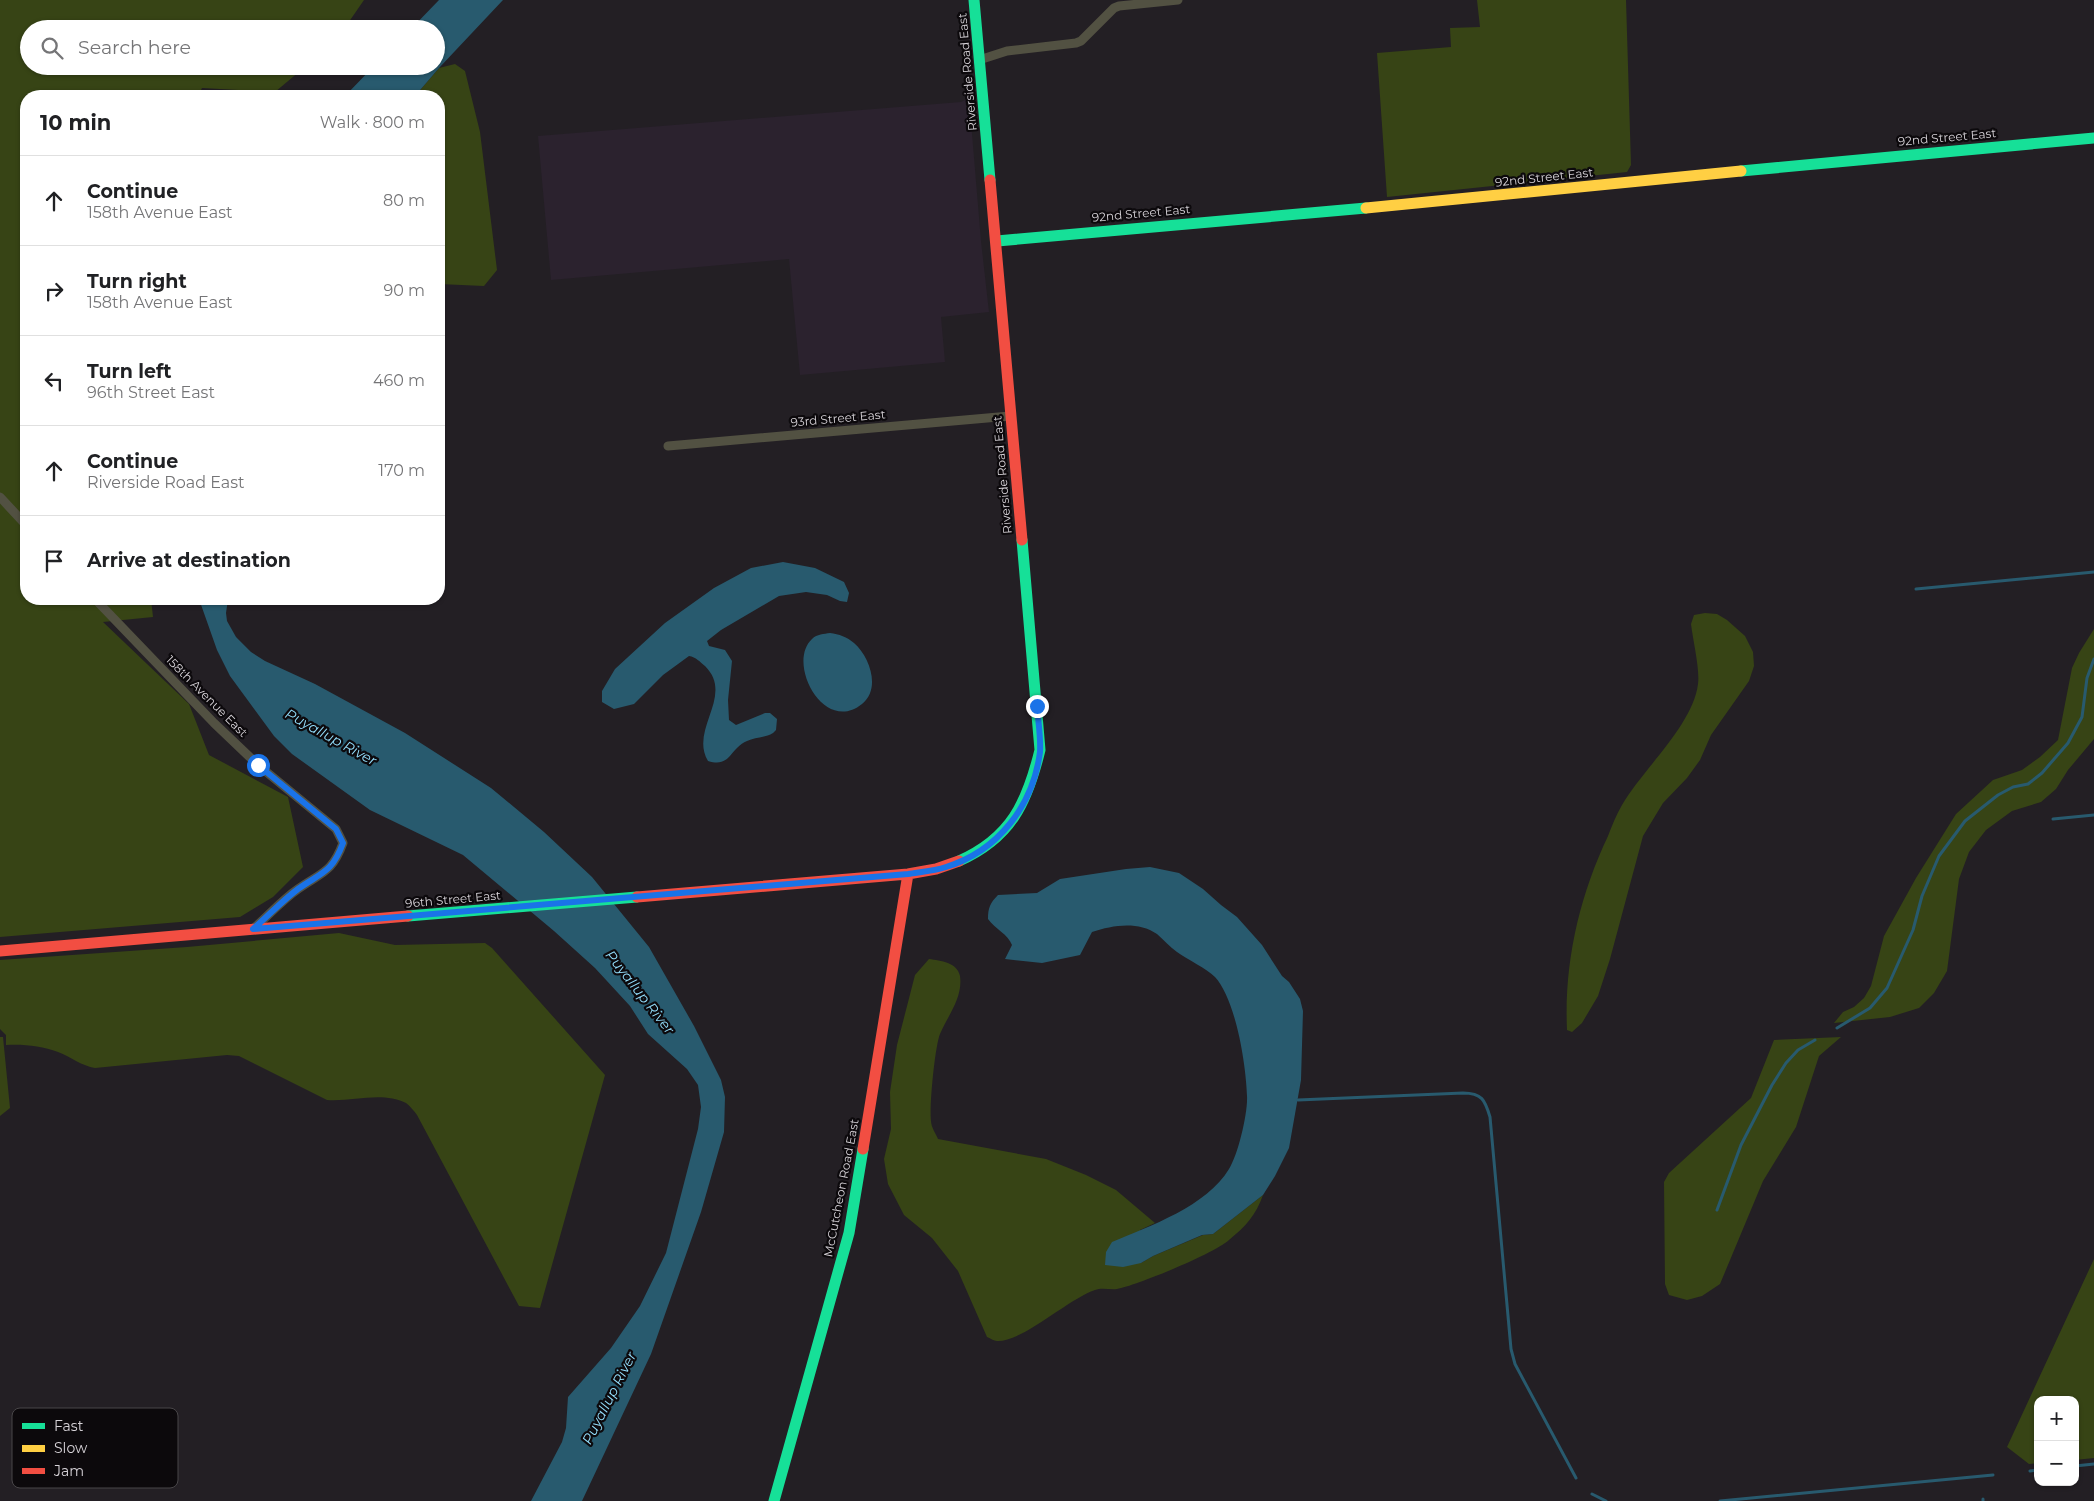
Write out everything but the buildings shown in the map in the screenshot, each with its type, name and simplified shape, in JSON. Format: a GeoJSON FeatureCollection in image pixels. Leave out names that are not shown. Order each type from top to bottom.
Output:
{"type":"FeatureCollection","features":[{"type":"Feature","properties":{"kind":"street","name":"Riverside Road East"},"geometry":{"type":"LineString","coordinates":[[908,874],[944,868],[961,862],[977,854],[1002,834],[1024,804],[1037,766],[1040,750],[974,0]]}},
{"type":"Feature","properties":{"kind":"street"},"geometry":{"type":"LineString","coordinates":[[980,60],[1007,51],[1076,43],[1114,8],[1178,0]]}},
{"type":"Feature","properties":{"kind":"street","name":"92nd Street East"},"geometry":{"type":"LineString","coordinates":[[996,240],[1309,214],[1838,161],[2094,138]]}},
{"type":"Feature","properties":{"kind":"street","name":"93rd Street East"},"geometry":{"type":"LineString","coordinates":[[668,446],[1010,416]]}},
{"type":"Feature","properties":{"kind":"street"},"geometry":{"type":"LineString","coordinates":[[0,497],[20,519]]}},
{"type":"Feature","properties":{"kind":"street","name":"158th Avenue East"},"geometry":{"type":"LineString","coordinates":[[101,605],[214,723],[258,765],[336,829],[343,843],[337,860],[327,871],[297,890],[253,929]]}},
{"type":"Feature","properties":{"kind":"street","name":"96th Street East"},"geometry":{"type":"LineString","coordinates":[[0,951],[908,874]]}},
{"type":"Feature","properties":{"kind":"street","name":"McCutcheon Road East"},"geometry":{"type":"LineString","coordinates":[[774,1501],[849,1233],[908,874]]}},
{"type":"Feature","properties":{"kind":"shaded area"},"geometry":{"type":"Polygon","coordinates":[[[969,98],[989,312],[941,317],[945,362],[800,375],[789,259],[551,280],[538,136],[961,102],[969,98]]]}},
{"type":"Feature","properties":{"kind":"green space"},"geometry":{"type":"Polygon","coordinates":[[[0,0],[364,0],[350,20],[20,20],[20,75],[295,75],[277,90],[202,88],[201,90],[20,90],[20,605],[152,605],[153,617],[103,622],[189,704],[209,755],[288,797],[303,867],[273,897],[240,917],[0,937],[0,0]]]}},
{"type":"Feature","properties":{"kind":"green space"},"geometry":{"type":"Polygon","coordinates":[[[1477,0],[1626,0],[1631,165],[1627,172],[1387,197],[1377,53],[1451,47],[1450,28],[1480,27],[1477,0]]]}},
{"type":"Feature","properties":{"kind":"green space"},"geometry":{"type":"Polygon","coordinates":[[[455,64],[465,71],[480,132],[497,270],[484,286],[445,284],[445,90],[420,90],[433,75],[445,75],[445,66],[455,64]]]}},
{"type":"Feature","properties":{"kind":"green space"},"geometry":{"type":"Polygon","coordinates":[[[1705,613],[1717,614],[1745,636],[1753,652],[1754,666],[1749,681],[1711,735],[1700,760],[1687,778],[1663,803],[1643,836],[1610,959],[1598,996],[1582,1023],[1572,1032],[1567,1030],[1568,980],[1581,907],[1598,859],[1622,805],[1677,731],[1694,699],[1698,678],[1691,624],[1694,615],[1705,613]]]}},
{"type":"Feature","properties":{"kind":"green space"},"geometry":{"type":"Polygon","coordinates":[[[2094,629],[2094,739],[2068,770],[2056,789],[2041,802],[2012,811],[1986,830],[1969,852],[1959,879],[1947,971],[1934,993],[1919,1008],[1890,1017],[1834,1023],[1843,1012],[1854,1007],[1864,998],[1871,986],[1884,936],[1916,878],[1956,814],[1993,780],[2022,770],[2040,757],[2058,740],[2072,668],[2094,629]]]}},
{"type":"Feature","properties":{"kind":"green space"},"geometry":{"type":"Polygon","coordinates":[[[339,933],[395,945],[485,943],[492,948],[605,1075],[540,1308],[519,1306],[417,1115],[406,1103],[377,1097],[327,1100],[239,1056],[227,1055],[95,1068],[46,1048],[6,1045],[6,1035],[0,1029],[0,960],[187,947],[339,933]]]}},
{"type":"Feature","properties":{"kind":"green space"},"geometry":{"type":"Polygon","coordinates":[[[929,959],[952,965],[960,976],[957,999],[940,1034],[934,1063],[931,1114],[932,1126],[938,1139],[1046,1159],[1086,1175],[1116,1190],[1155,1223],[1140,1230],[1141,1263],[1203,1235],[1213,1234],[1263,1195],[1250,1220],[1235,1235],[1209,1253],[1127,1286],[1117,1289],[1095,1290],[1019,1335],[996,1341],[987,1337],[958,1271],[932,1238],[904,1215],[888,1184],[884,1159],[891,1129],[890,1092],[897,1045],[915,975],[929,959]]]}},
{"type":"Feature","properties":{"kind":"green space"},"geometry":{"type":"Polygon","coordinates":[[[0,1037],[3,1037],[10,1108],[0,1116],[0,1037]]]}},
{"type":"Feature","properties":{"kind":"green space"},"geometry":{"type":"Polygon","coordinates":[[[1841,1037],[1819,1056],[1796,1127],[1763,1181],[1720,1284],[1702,1296],[1687,1300],[1669,1295],[1665,1284],[1664,1182],[1669,1173],[1751,1098],[1774,1040],[1841,1037]]]}},
{"type":"Feature","properties":{"kind":"green space"},"geometry":{"type":"Polygon","coordinates":[[[2094,1259],[2094,1458],[2079,1460],[2079,1396],[2034,1396],[2034,1463],[2029,1464],[2007,1447],[2094,1259]]]}},
{"type":"Feature","properties":{"kind":"water"},"geometry":{"type":"Polygon","coordinates":[[[439,0],[503,0],[445,62],[445,20],[420,20],[439,0]]]}},
{"type":"Feature","properties":{"kind":"water"},"geometry":{"type":"Polygon","coordinates":[[[365,75],[433,75],[420,90],[351,90],[365,75]]]}},
{"type":"Feature","properties":{"kind":"water"},"geometry":{"type":"Polygon","coordinates":[[[783,562],[815,568],[844,582],[849,593],[847,602],[827,595],[806,592],[779,596],[721,630],[707,641],[709,646],[725,650],[732,661],[728,700],[729,720],[736,725],[765,713],[770,713],[777,719],[776,730],[773,733],[741,744],[726,760],[721,762],[708,761],[704,749],[704,737],[714,701],[713,677],[705,666],[689,656],[663,675],[634,704],[614,709],[602,702],[602,691],[615,669],[665,623],[714,588],[751,568],[783,562]]]}},
{"type":"Feature","properties":{"kind":"water","name":"Puyallup River"},"geometry":{"type":"Polygon","coordinates":[[[201,605],[227,605],[227,621],[236,637],[251,652],[405,733],[491,788],[544,832],[592,877],[649,947],[694,1026],[721,1080],[725,1097],[724,1132],[701,1212],[651,1354],[582,1501],[531,1501],[562,1442],[566,1428],[568,1397],[611,1348],[640,1306],[666,1253],[698,1129],[701,1107],[698,1085],[687,1069],[648,1034],[630,1006],[595,968],[463,855],[370,810],[292,754],[274,736],[230,676],[217,650],[201,605]]]}},
{"type":"Feature","properties":{"kind":"water"},"geometry":{"type":"Polygon","coordinates":[[[830,633],[849,639],[860,649],[869,664],[872,682],[868,698],[862,704],[848,711],[834,710],[823,703],[813,692],[806,678],[805,650],[814,637],[830,633]]]}},
{"type":"Feature","properties":{"kind":"water"},"geometry":{"type":"Polygon","coordinates":[[[1150,867],[1179,873],[1203,889],[1237,917],[1262,945],[1282,976],[1289,982],[1300,999],[1303,1011],[1301,1080],[1289,1148],[1263,1195],[1213,1234],[1202,1235],[1141,1263],[1123,1267],[1105,1265],[1106,1252],[1112,1242],[1160,1222],[1192,1204],[1207,1194],[1219,1182],[1232,1163],[1244,1123],[1247,1096],[1242,1051],[1229,1001],[1215,977],[1207,970],[1177,952],[1157,934],[1142,927],[1117,926],[1092,932],[1080,955],[1042,963],[1005,959],[1012,945],[1008,938],[988,919],[988,915],[990,906],[998,895],[1037,893],[1060,879],[1150,867]]]}},
{"type":"Feature","properties":{"kind":"waterway"},"geometry":{"type":"LineString","coordinates":[[1916,589],[2094,572]]}},
{"type":"Feature","properties":{"kind":"waterway"},"geometry":{"type":"LineString","coordinates":[[1837,1028],[1870,1008],[1887,988],[1913,930],[1922,896],[1939,856],[1965,821],[1998,795],[2013,787],[2028,784],[2042,773],[2068,743],[2082,717],[2087,678],[2094,659]]}},
{"type":"Feature","properties":{"kind":"waterway"},"geometry":{"type":"LineString","coordinates":[[2053,819],[2094,815]]}},
{"type":"Feature","properties":{"kind":"waterway"},"geometry":{"type":"LineString","coordinates":[[1717,1210],[1741,1145],[1772,1085],[1786,1063],[1798,1050],[1815,1040]]}},
{"type":"Feature","properties":{"kind":"waterway"},"geometry":{"type":"LineString","coordinates":[[1298,1100],[1463,1093],[1475,1094],[1482,1099],[1490,1117],[1511,1349],[1515,1364],[1576,1478]]}},
{"type":"Feature","properties":{"kind":"waterway"},"geometry":{"type":"LineString","coordinates":[[2079,1466],[2094,1464]]}},
{"type":"Feature","properties":{"kind":"waterway"},"geometry":{"type":"LineString","coordinates":[[2030,1471],[2034,1470]]}},
{"type":"Feature","properties":{"kind":"waterway"},"geometry":{"type":"LineString","coordinates":[[1720,1501],[1993,1475]]}},
{"type":"Feature","properties":{"kind":"waterway"},"geometry":{"type":"LineString","coordinates":[[1592,1494],[1606,1501]]}},
{"type":"Feature","properties":{"kind":"traffic: fast"},"geometry":{"type":"LineString","coordinates":[[974,0],[990,180]]}},
{"type":"Feature","properties":{"kind":"traffic: fast"},"geometry":{"type":"LineString","coordinates":[[1741,171],[2094,138]]}},
{"type":"Feature","properties":{"kind":"traffic: fast"},"geometry":{"type":"LineString","coordinates":[[997,241],[1366,208]]}},
{"type":"Feature","properties":{"kind":"traffic: fast"},"geometry":{"type":"LineString","coordinates":[[959,861],[977,852],[992,841],[1014,817],[1029,786],[1040,750],[1022,540]]}},
{"type":"Feature","properties":{"kind":"traffic: fast"},"geometry":{"type":"LineString","coordinates":[[408,916],[637,897]]}},
{"type":"Feature","properties":{"kind":"traffic: fast"},"geometry":{"type":"LineString","coordinates":[[774,1501],[849,1233],[863,1149]]}},
{"type":"Feature","properties":{"kind":"traffic: slow"},"geometry":{"type":"LineString","coordinates":[[1366,208],[1741,171]]}},
{"type":"Feature","properties":{"kind":"traffic: jam"},"geometry":{"type":"LineString","coordinates":[[990,180],[1022,540]]}},
{"type":"Feature","properties":{"kind":"traffic: jam"},"geometry":{"type":"LineString","coordinates":[[637,897],[908,874],[936,869],[959,861]]}},
{"type":"Feature","properties":{"kind":"traffic: jam"},"geometry":{"type":"LineString","coordinates":[[863,1149],[908,874]]}},
{"type":"Feature","properties":{"kind":"traffic: jam"},"geometry":{"type":"LineString","coordinates":[[0,951],[408,916]]}},
{"type":"Feature","properties":{"kind":"route"},"geometry":{"type":"LineString","coordinates":[[258,765],[336,829],[343,843],[337,860],[327,871],[297,890],[253,929],[908,874],[944,868],[977,854],[1002,834],[1024,804],[1032,784],[1040,750],[1037,706]]}}]}
